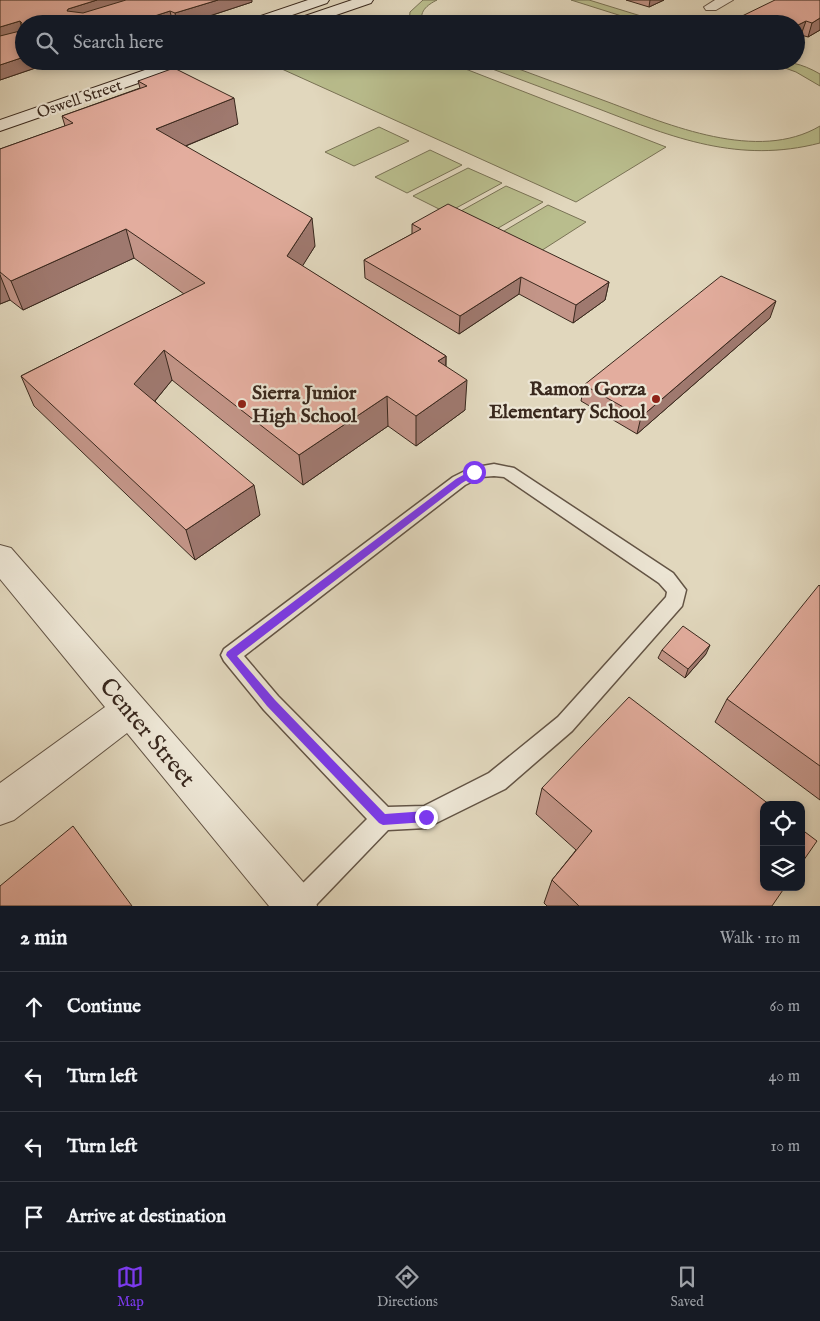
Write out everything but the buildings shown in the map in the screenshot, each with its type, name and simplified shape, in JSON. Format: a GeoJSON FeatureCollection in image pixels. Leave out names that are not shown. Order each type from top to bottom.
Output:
{"type":"FeatureCollection","features":[{"type":"Feature","properties":{"kind":"main road"},"geometry":{"type":"LineString","coordinates":[[278,15],[322,0]]}},
{"type":"Feature","properties":{"kind":"main road"},"geometry":{"type":"LineString","coordinates":[[322,15],[366,0]]}},
{"type":"Feature","properties":{"kind":"main road"},"geometry":{"type":"LineString","coordinates":[[711,7],[726,0]]}},
{"type":"Feature","properties":{"kind":"main road","name":"Oswell Street"},"geometry":{"type":"LineString","coordinates":[[0,126],[161,70]]}},
{"type":"Feature","properties":{"kind":"main road","name":"Center Street"},"geometry":{"type":"LineString","coordinates":[[0,557],[297,906]]}},
{"type":"Feature","properties":{"kind":"main road"},"geometry":{"type":"LineString","coordinates":[[0,806],[129,710]]}},
{"type":"Feature","properties":{"kind":"lane"},"geometry":{"type":"LineString","coordinates":[[297,906],[383,819],[426,817],[497,781],[565,724],[675,600],[677,590],[666,578],[508,472],[492,469],[474,472],[459,481],[231,655],[271,703],[383,819]]}},
{"type":"Feature","properties":{"kind":"green space"},"geometry":{"type":"Polygon","coordinates":[[[423,0],[437,0],[424,9],[422,15],[410,15],[410,12],[423,0]]]}},
{"type":"Feature","properties":{"kind":"green space"},"geometry":{"type":"Polygon","coordinates":[[[571,0],[589,0],[638,15],[618,15],[571,0]]]}},
{"type":"Feature","properties":{"kind":"green space"},"geometry":{"type":"Polygon","coordinates":[[[805,66],[820,74],[820,86],[791,70],[805,70],[805,66]]]}},
{"type":"Feature","properties":{"kind":"green space"},"geometry":{"type":"Polygon","coordinates":[[[284,70],[468,70],[666,147],[576,202],[284,70]]]}},
{"type":"Feature","properties":{"kind":"green space"},"geometry":{"type":"Polygon","coordinates":[[[495,70],[521,70],[658,121],[714,136],[742,141],[769,141],[796,137],[820,126],[820,143],[790,149],[762,151],[734,149],[707,145],[654,130],[495,70]]]}},
{"type":"Feature","properties":{"kind":"green space"},"geometry":{"type":"Polygon","coordinates":[[[379,127],[409,141],[354,166],[325,152],[379,127]]]}},
{"type":"Feature","properties":{"kind":"green space"},"geometry":{"type":"Polygon","coordinates":[[[430,150],[462,165],[407,193],[375,177],[430,150]]]}},
{"type":"Feature","properties":{"kind":"green space"},"geometry":{"type":"Polygon","coordinates":[[[468,168],[502,183],[447,213],[413,196],[468,168]]]}},
{"type":"Feature","properties":{"kind":"green space"},"geometry":{"type":"Polygon","coordinates":[[[506,186],[543,202],[488,234],[452,216],[506,186]]]}},
{"type":"Feature","properties":{"kind":"green space"},"geometry":{"type":"Polygon","coordinates":[[[548,205],[586,222],[533,256],[494,237],[548,205]]]}},
{"type":"Feature","properties":{"kind":"place","name":"Ramon Gorza Elementary School"},"geometry":{"type":"Point","coordinates":[656,399]}},
{"type":"Feature","properties":{"kind":"place","name":"Sierra Junior High School"},"geometry":{"type":"Point","coordinates":[242,404]}},
{"type":"Feature","properties":{"kind":"route"},"geometry":{"type":"LineString","coordinates":[[426,817],[383,819],[271,703],[231,655],[459,481],[474,472]]}}]}
